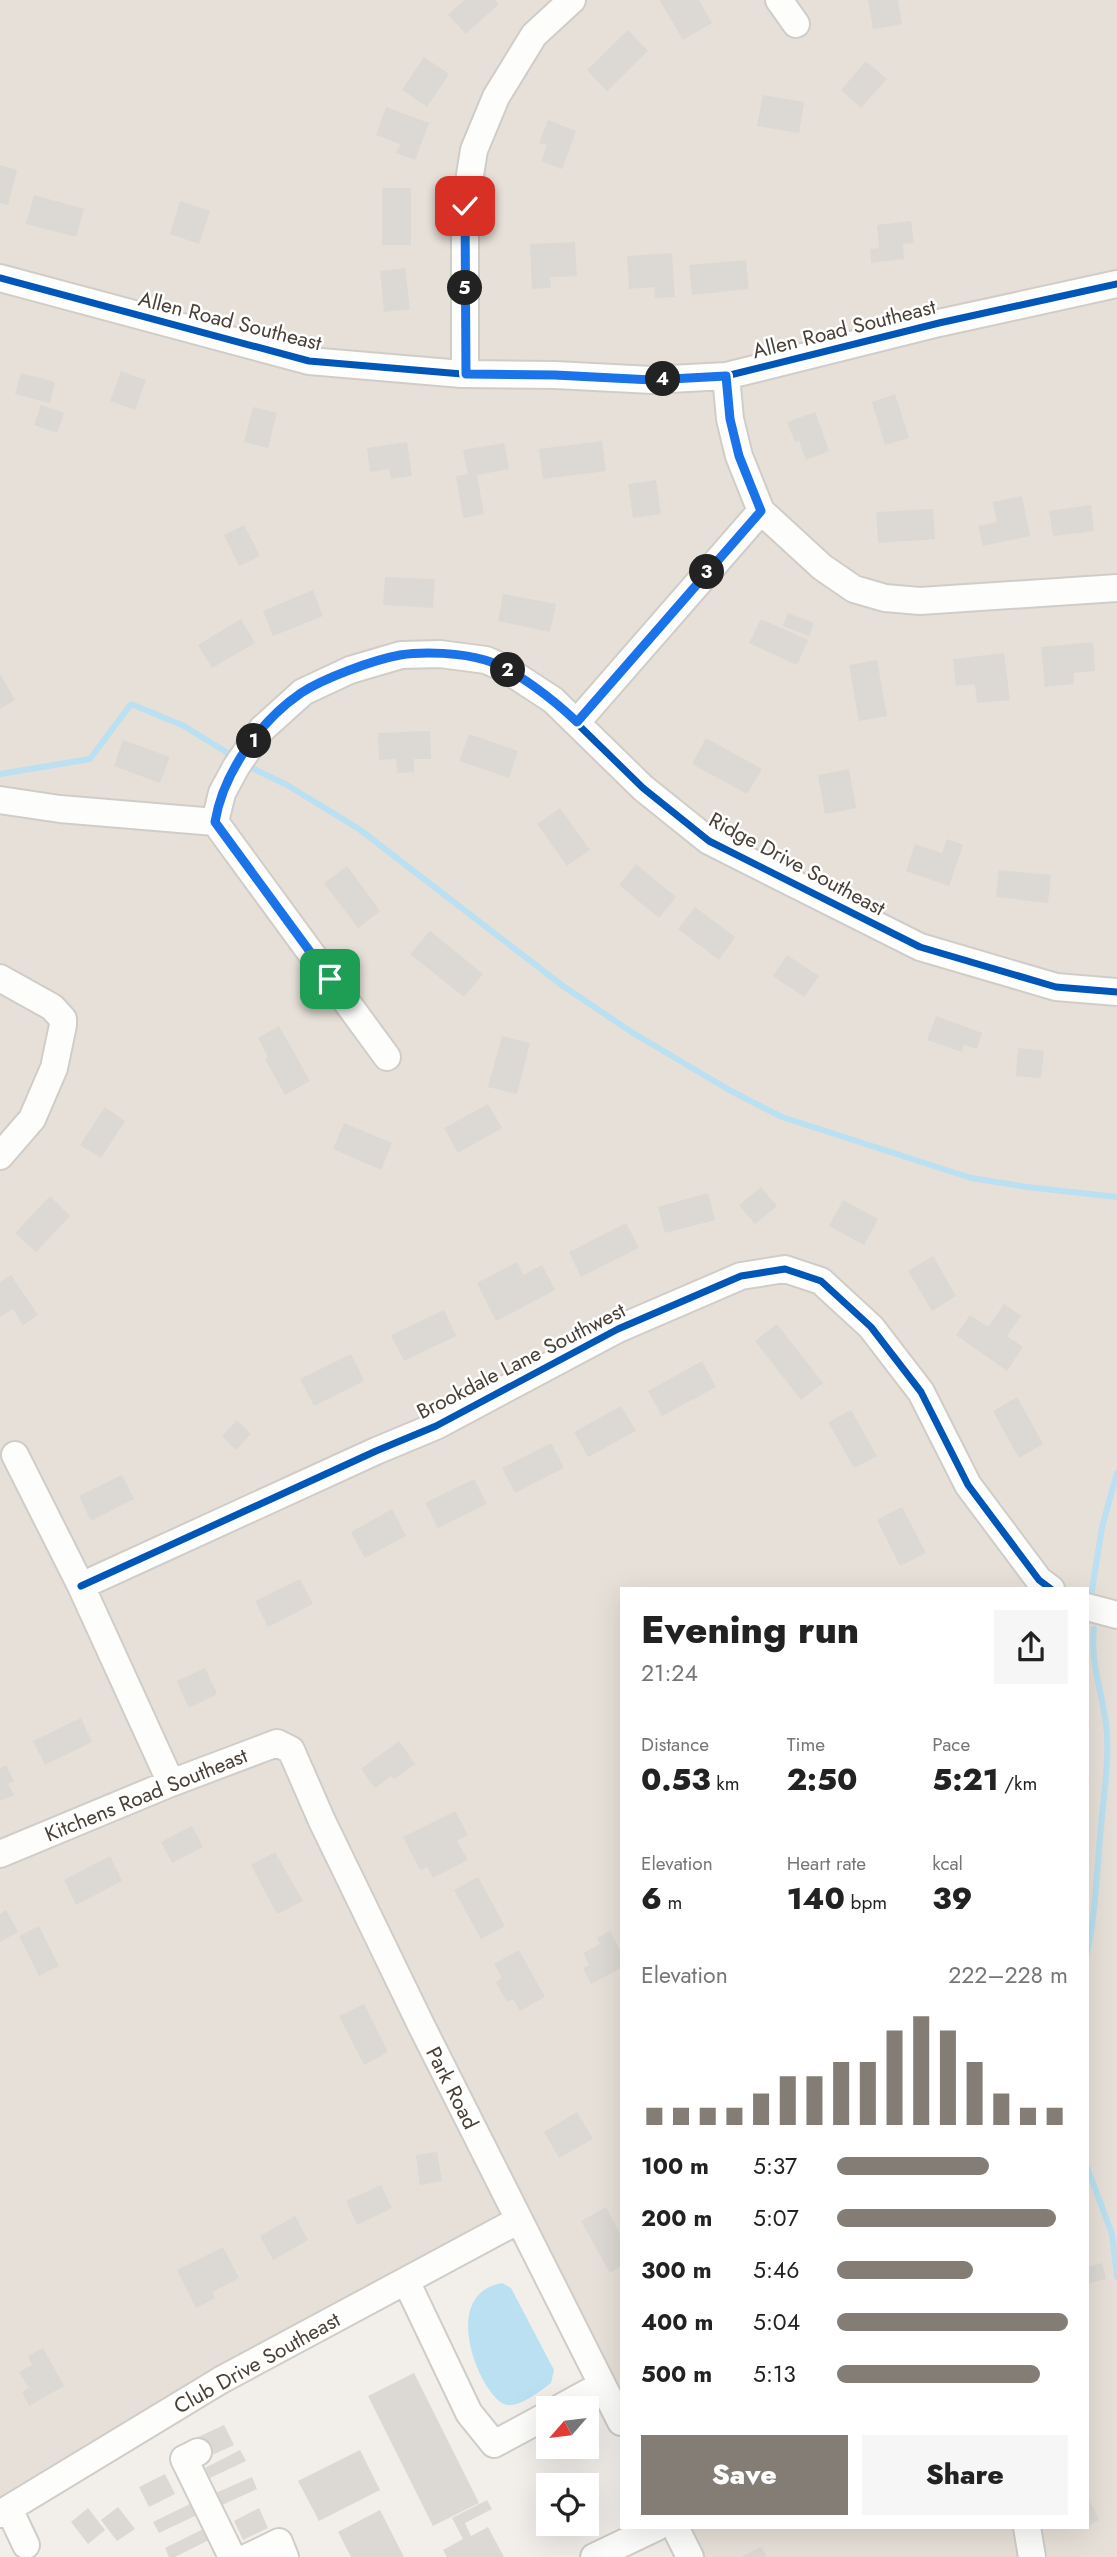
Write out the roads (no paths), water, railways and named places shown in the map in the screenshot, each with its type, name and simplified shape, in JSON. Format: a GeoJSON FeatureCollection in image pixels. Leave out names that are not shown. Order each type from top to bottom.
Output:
{"type":"FeatureCollection","features":[{"type":"Feature","properties":{"kind":"street"},"geometry":{"type":"LineString","coordinates":[[466,374],[465,206],[474,150],[496,97],[534,35],[572,0]]}},
{"type":"Feature","properties":{"kind":"street"},"geometry":{"type":"LineString","coordinates":[[779,0],[796,24]]}},
{"type":"Feature","properties":{"kind":"street","name":"Allen Road Southeast"},"geometry":{"type":"LineString","coordinates":[[0,278],[309,362],[466,374],[652,380],[726,376],[939,323],[1117,284]]}},
{"type":"Feature","properties":{"kind":"street"},"geometry":{"type":"LineString","coordinates":[[726,376],[730,419],[739,456],[761,511],[822,567],[854,590],[885,598],[920,601],[1117,588]]}},
{"type":"Feature","properties":{"kind":"street"},"geometry":{"type":"LineString","coordinates":[[577,722],[761,511]]}},
{"type":"Feature","properties":{"kind":"street","name":"Ridge Drive Southeast"},"geometry":{"type":"LineString","coordinates":[[215,822],[222,793],[236,767],[262,729],[303,692],[350,670],[401,655],[450,655],[486,660],[504,668],[554,700],[643,788],[709,841],[802,890],[920,947],[1056,987],[1117,992]]}},
{"type":"Feature","properties":{"kind":"street"},"geometry":{"type":"LineString","coordinates":[[0,800],[60,809],[215,822],[387,1057]]}},
{"type":"Feature","properties":{"kind":"street"},"geometry":{"type":"LineString","coordinates":[[0,978],[52,1007],[62,1019],[63,1025],[54,1068],[32,1118],[0,1156]]}},
{"type":"Feature","properties":{"kind":"street","name":"Brookdale Lane Southwest"},"geometry":{"type":"LineString","coordinates":[[81,1586],[436,1426],[618,1329],[741,1276],[785,1269],[821,1281],[871,1327],[921,1392],[968,1485],[1040,1580],[1049,1587]]}},
{"type":"Feature","properties":{"kind":"street"},"geometry":{"type":"LineString","coordinates":[[15,1455],[81,1586],[171,1783]]}},
{"type":"Feature","properties":{"kind":"street"},"geometry":{"type":"LineString","coordinates":[[1089,1608],[1117,1615]]}},
{"type":"Feature","properties":{"kind":"street","name":"Kitchens Road Southeast"},"geometry":{"type":"LineString","coordinates":[[0,1854],[277,1742],[291,1750]]}},
{"type":"Feature","properties":{"kind":"street","name":"Park Road"},"geometry":{"type":"LineString","coordinates":[[291,1750],[321,1821],[620,2420]]}},
{"type":"Feature","properties":{"kind":"street","name":"Club Drive Southeast"},"geometry":{"type":"LineString","coordinates":[[5,2511],[221,2380],[519,2220]]}},
{"type":"Feature","properties":{"kind":"street"},"geometry":{"type":"LineString","coordinates":[[406,2281],[469,2413],[494,2444],[536,2421]]}},
{"type":"Feature","properties":{"kind":"street"},"geometry":{"type":"LineString","coordinates":[[582,2396],[602,2385]]}},
{"type":"Feature","properties":{"kind":"street"},"geometry":{"type":"LineString","coordinates":[[198,2452],[184,2459],[232,2557]]}},
{"type":"Feature","properties":{"kind":"street"},"geometry":{"type":"LineString","coordinates":[[5,2511],[26,2546]]}},
{"type":"Feature","properties":{"kind":"street"},"geometry":{"type":"LineString","coordinates":[[594,2557],[653,2529]]}},
{"type":"Feature","properties":{"kind":"street"},"geometry":{"type":"LineString","coordinates":[[676,2529],[690,2557]]}},
{"type":"Feature","properties":{"kind":"street"},"geometry":{"type":"LineString","coordinates":[[1027,2529],[1032,2557]]}},
{"type":"Feature","properties":{"kind":"street"},"geometry":{"type":"LineString","coordinates":[[248,2557],[279,2542],[285,2557]]}},
{"type":"Feature","properties":{"kind":"water"},"geometry":{"type":"Polygon","coordinates":[[[502,2283],[511,2288],[554,2370],[551,2383],[513,2405],[498,2400],[488,2387],[471,2348],[468,2327],[471,2307],[482,2292],[502,2283]]]}},
{"type":"Feature","properties":{"kind":"waterway"},"geometry":{"type":"LineString","coordinates":[[0,774],[90,759],[131,704],[184,726],[231,755]]}},
{"type":"Feature","properties":{"kind":"waterway"},"geometry":{"type":"LineString","coordinates":[[254,769],[287,785],[359,829],[563,986],[633,1033],[731,1091],[782,1117],[971,1178],[1117,1197]]}},
{"type":"Feature","properties":{"kind":"waterway"},"geometry":{"type":"LineString","coordinates":[[1091,1596],[1102,1527],[1117,1473]]}},
{"type":"Feature","properties":{"kind":"waterway"},"geometry":{"type":"LineString","coordinates":[[1089,1942],[1107,1748],[1106,1724],[1094,1653],[1094,1629]]}},
{"type":"Feature","properties":{"kind":"waterway"},"geometry":{"type":"LineString","coordinates":[[1089,2172],[1112,2234],[1117,2277]]}}]}
